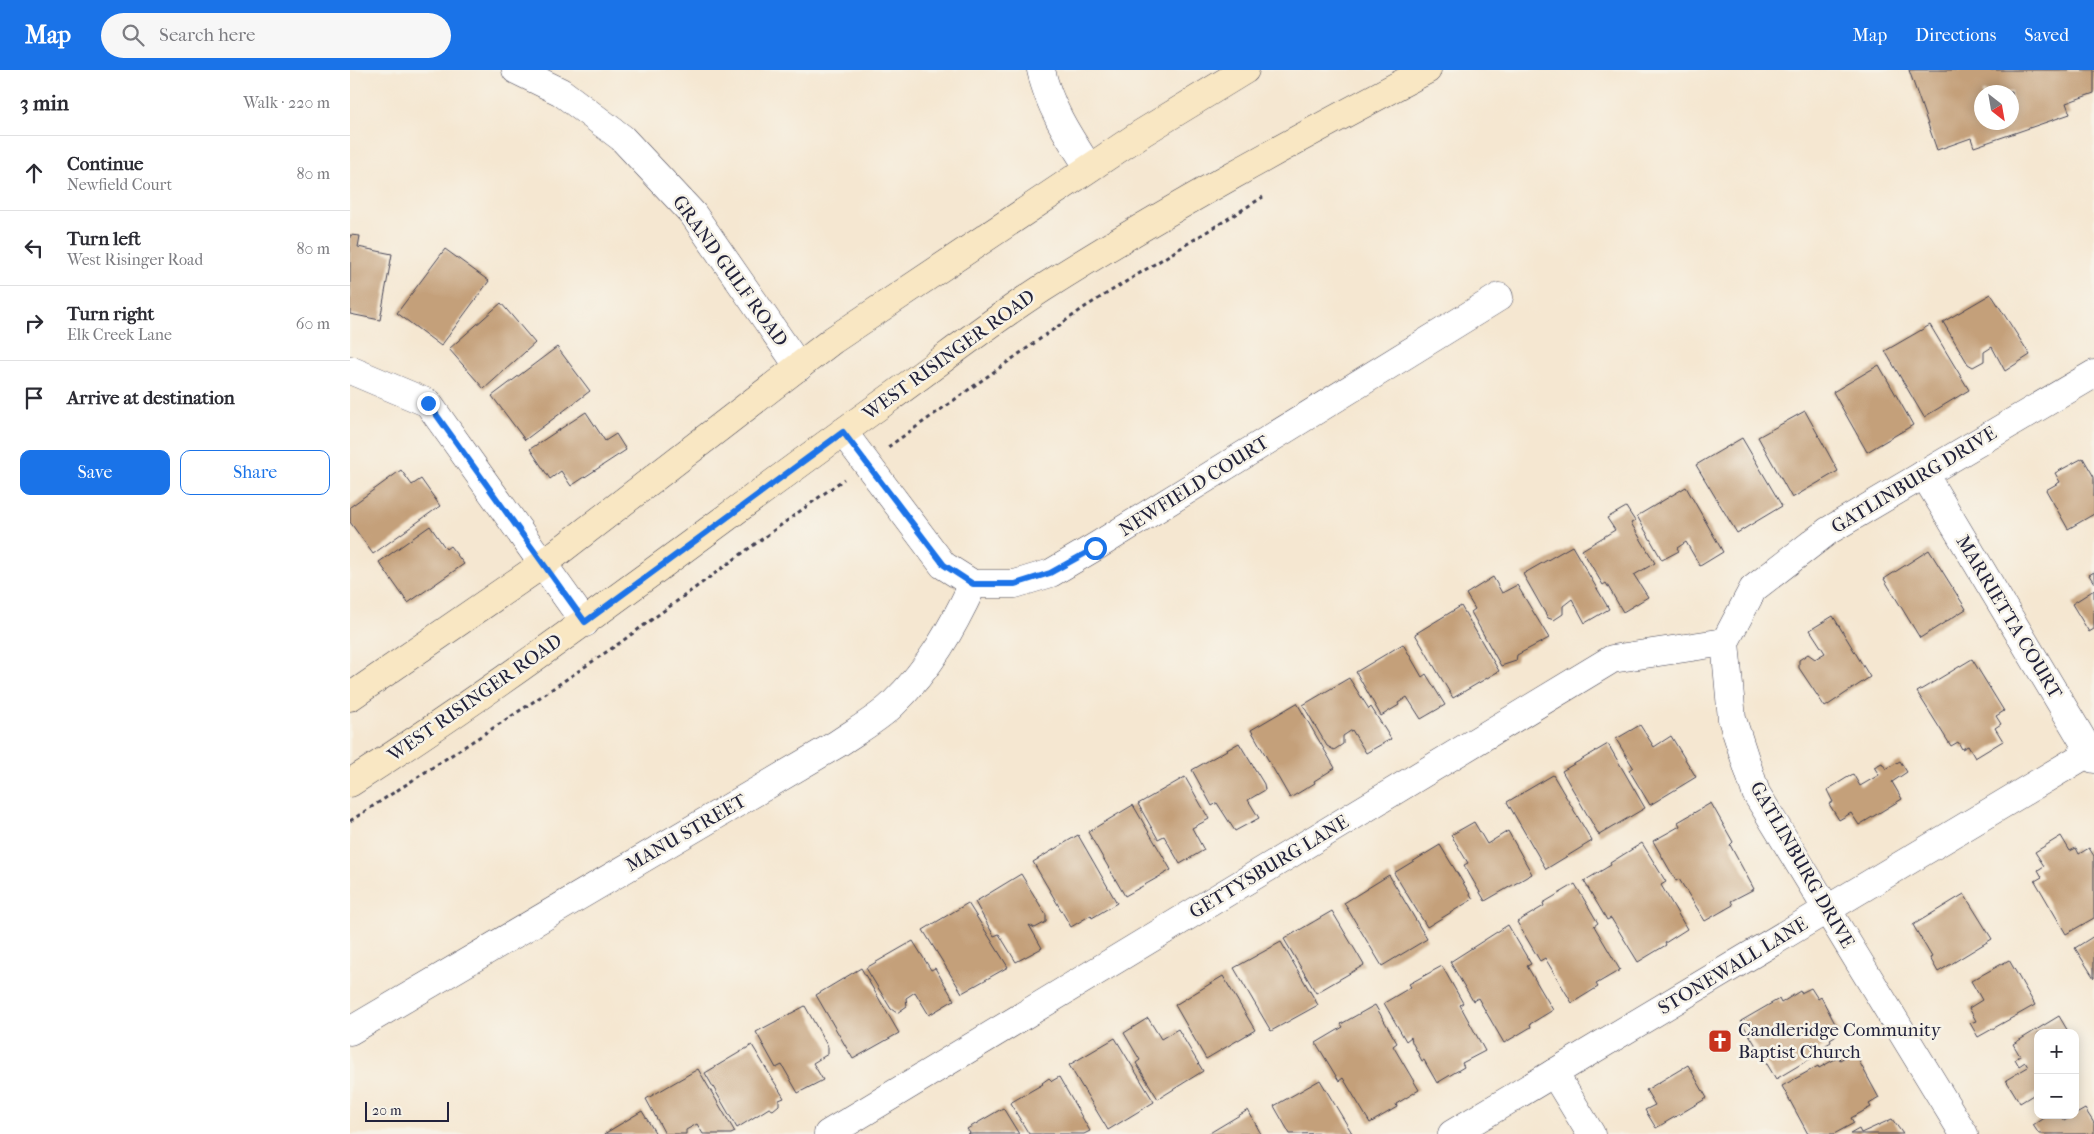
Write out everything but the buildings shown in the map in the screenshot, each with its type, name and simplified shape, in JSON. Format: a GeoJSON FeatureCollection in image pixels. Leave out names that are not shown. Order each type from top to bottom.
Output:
{"type":"FeatureCollection","features":[{"type":"Feature","properties":{"kind":"main road"},"geometry":{"type":"LineString","coordinates":[[350,697],[543,564],[833,340],[1142,133],[1245,70]]}},
{"type":"Feature","properties":{"kind":"main road","name":"WEST RISINGER ROAD"},"geometry":{"type":"LineString","coordinates":[[350,783],[406,747],[585,622],[1040,290],[1183,202],[1427,70]]}},
{"type":"Feature","properties":{"kind":"street","name":"GRAND GULF ROAD"},"geometry":{"type":"LineString","coordinates":[[516,70],[561,92],[622,138],[693,214],[799,367]]}},
{"type":"Feature","properties":{"kind":"street"},"geometry":{"type":"LineString","coordinates":[[1041,70],[1044,85],[1061,125],[1089,168]]}},
{"type":"Feature","properties":{"kind":"street","name":"NEWFIELD COURT"},"geometry":{"type":"LineString","coordinates":[[973,584],[1015,584],[1050,573],[1499,297]]}},
{"type":"Feature","properties":{"kind":"street"},"geometry":{"type":"LineString","coordinates":[[350,370],[428,403],[585,622]]}},
{"type":"Feature","properties":{"kind":"street","name":"GATLINBURG DRIVE"},"geometry":{"type":"LineString","coordinates":[[1964,1134],[1756,793],[1732,719],[1725,642],[1753,589],[1828,531],[2094,374]]}},
{"type":"Feature","properties":{"kind":"street"},"geometry":{"type":"LineString","coordinates":[[843,432],[944,565],[973,584]]}},
{"type":"Feature","properties":{"kind":"street","name":"MARRIETTA COURT"},"geometry":{"type":"LineString","coordinates":[[1924,474],[2092,755]]}},
{"type":"Feature","properties":{"kind":"street","name":"MANU STREET"},"geometry":{"type":"LineString","coordinates":[[350,1031],[838,744],[892,705],[929,665],[956,620],[973,584]]}},
{"type":"Feature","properties":{"kind":"street","name":"GETTYSBURG LANE"},"geometry":{"type":"LineString","coordinates":[[828,1134],[1612,659],[1725,642]]}},
{"type":"Feature","properties":{"kind":"street","name":"STONEWALL LANE"},"geometry":{"type":"LineString","coordinates":[[1452,1134],[1827,910],[2092,755]]}},
{"type":"Feature","properties":{"kind":"street"},"geometry":{"type":"LineString","coordinates":[[1554,1073],[1591,1134]]}},
{"type":"Feature","properties":{"kind":"path"},"geometry":{"type":"LineString","coordinates":[[350,821],[527,706],[621,642],[1085,306],[1263,197]]}},
{"type":"Feature","properties":{"kind":"place","name":"Candleridge Community Baptist Church"},"geometry":{"type":"Point","coordinates":[1720,1041]}},
{"type":"Feature","properties":{"kind":"route"},"geometry":{"type":"LineString","coordinates":[[428,403],[585,622],[843,432],[944,565],[973,584],[1015,584],[1050,573],[1095,548]]}}]}
